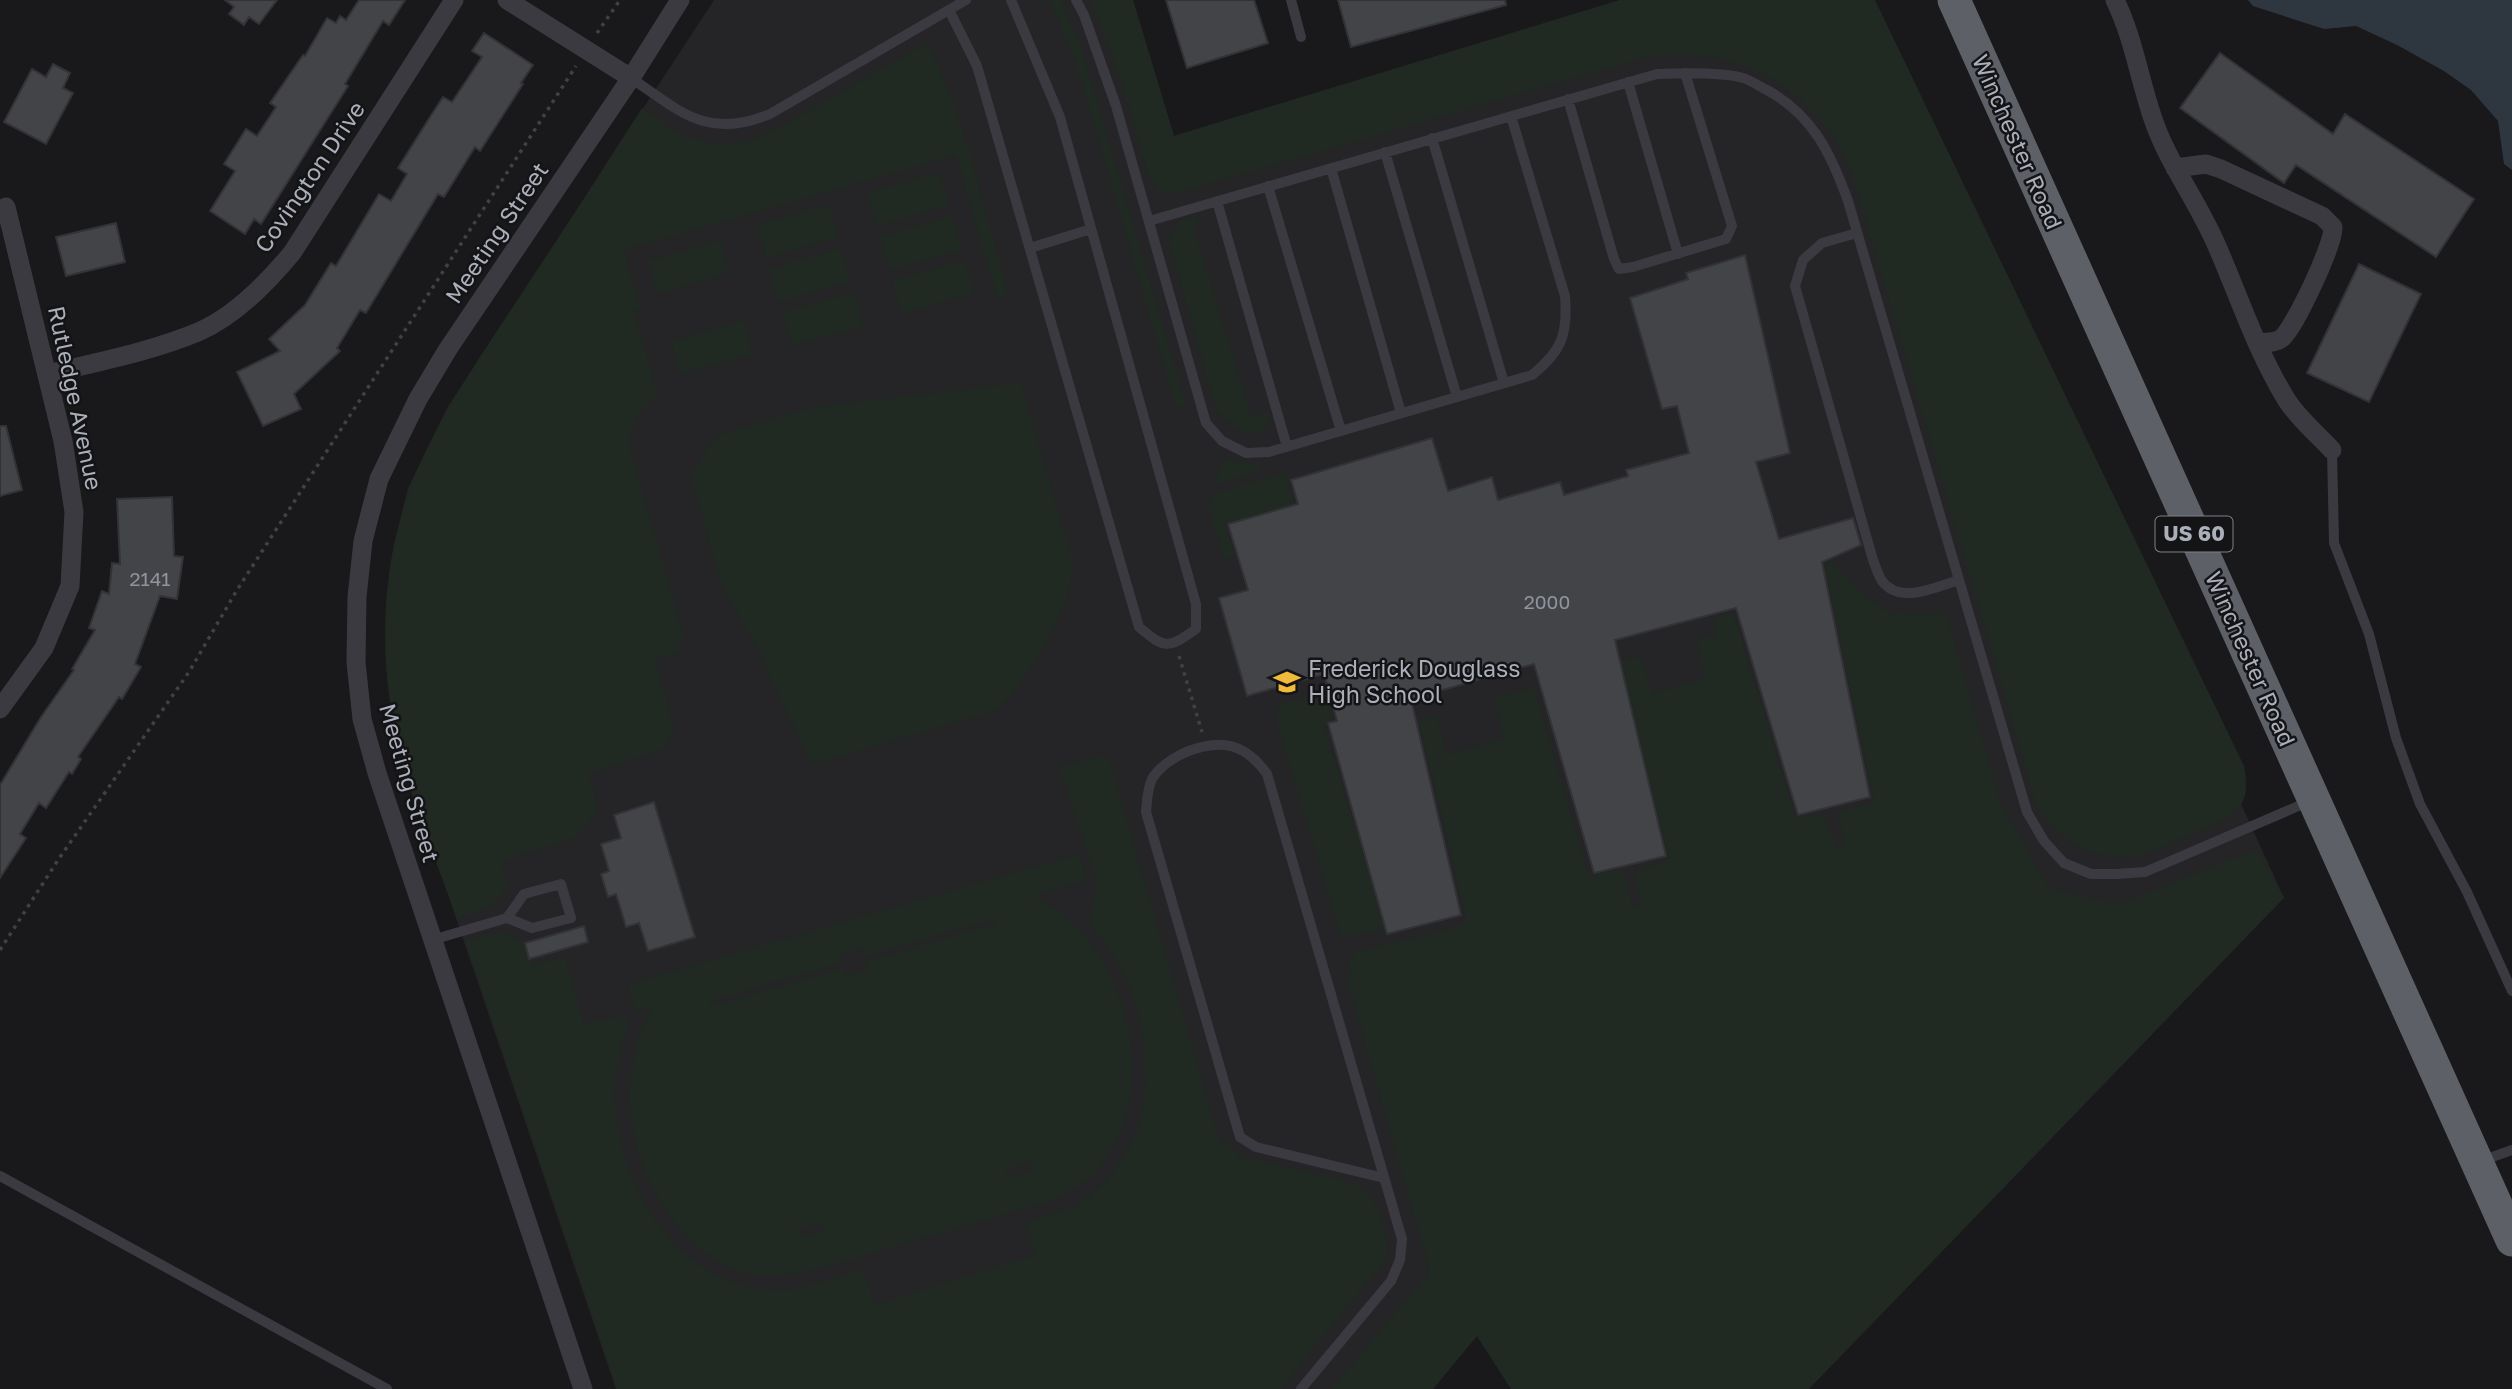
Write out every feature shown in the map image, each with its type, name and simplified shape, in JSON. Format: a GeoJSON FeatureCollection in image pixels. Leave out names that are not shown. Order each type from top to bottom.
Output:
{"type":"FeatureCollection","features":[{"type":"Feature","properties":{"kind":"highway","name":"Winchester Road"},"geometry":{"type":"LineString","coordinates":[[1954,0],[2512,1240]]}},
{"type":"Feature","properties":{"kind":"street","name":"Covington Drive"},"geometry":{"type":"LineString","coordinates":[[47,374],[200,332],[258,289],[292,253],[454,0]]}},
{"type":"Feature","properties":{"kind":"street"},"geometry":{"type":"LineString","coordinates":[[507,0],[631,78]]}},
{"type":"Feature","properties":{"kind":"street","name":"Meeting Street"},"geometry":{"type":"LineString","coordinates":[[583,1389],[377,773],[362,719],[356,662],[357,597],[363,541],[379,479],[418,399],[680,0]]}},
{"type":"Feature","properties":{"kind":"street"},"geometry":{"type":"LineString","coordinates":[[2115,0],[2140,67],[2152,116],[2175,168],[2216,243],[2246,322],[2287,400],[2332,450]]}},
{"type":"Feature","properties":{"kind":"street"},"geometry":{"type":"LineString","coordinates":[[2175,168],[2206,164],[2221,169],[2322,216],[2333,227],[2334,236],[2328,250],[2284,337],[2276,342],[2257,342]]}},
{"type":"Feature","properties":{"kind":"street","name":"Rutledge Avenue"},"geometry":{"type":"LineString","coordinates":[[0,709],[44,648],[70,586],[74,512],[63,441],[6,207]]}},
{"type":"Feature","properties":{"kind":"lane"},"geometry":{"type":"LineString","coordinates":[[631,78],[685,115],[707,124],[750,122],[769,114],[966,0]]}},
{"type":"Feature","properties":{"kind":"lane"},"geometry":{"type":"LineString","coordinates":[[949,10],[977,65],[1139,627],[1158,643],[1175,644],[1196,629],[1196,604],[1060,117],[1011,0]]}},
{"type":"Feature","properties":{"kind":"lane"},"geometry":{"type":"LineString","coordinates":[[1076,0],[1084,15],[1116,106],[1206,423],[1222,440],[1246,453],[1269,452],[1532,375],[1560,346],[1567,322],[1562,285],[1511,116]]}},
{"type":"Feature","properties":{"kind":"lane"},"geometry":{"type":"LineString","coordinates":[[1291,0],[1301,37]]}},
{"type":"Feature","properties":{"kind":"lane"},"geometry":{"type":"LineString","coordinates":[[1149,221],[1657,74],[1685,73],[1744,78],[1782,98],[1809,122],[1832,158],[1857,233],[2027,812],[2044,841],[2064,863],[2091,874],[2145,872],[2314,799]]}},
{"type":"Feature","properties":{"kind":"lane"},"geometry":{"type":"LineString","coordinates":[[1568,99],[1619,269],[1633,267],[1726,239],[1732,226],[1685,73]]}},
{"type":"Feature","properties":{"kind":"lane"},"geometry":{"type":"LineString","coordinates":[[1628,82],[1678,254]]}},
{"type":"Feature","properties":{"kind":"lane"},"geometry":{"type":"LineString","coordinates":[[1432,138],[1504,383]]}},
{"type":"Feature","properties":{"kind":"lane"},"geometry":{"type":"LineString","coordinates":[[1385,152],[1457,397]]}},
{"type":"Feature","properties":{"kind":"lane"},"geometry":{"type":"LineString","coordinates":[[1331,168],[1401,414]]}},
{"type":"Feature","properties":{"kind":"lane"},"geometry":{"type":"LineString","coordinates":[[1268,186],[1341,431]]}},
{"type":"Feature","properties":{"kind":"lane"},"geometry":{"type":"LineString","coordinates":[[1217,201],[1287,447]]}},
{"type":"Feature","properties":{"kind":"lane"},"geometry":{"type":"LineString","coordinates":[[1030,248],[1091,229]]}},
{"type":"Feature","properties":{"kind":"lane"},"geometry":{"type":"LineString","coordinates":[[1857,233],[1822,243],[1803,260],[1795,286],[1869,547],[1882,581],[1895,592],[1913,594],[1959,580]]}},
{"type":"Feature","properties":{"kind":"lane"},"geometry":{"type":"LineString","coordinates":[[2332,450],[2334,543],[2369,634],[2396,738],[2420,804],[2467,892],[2512,990]]}},
{"type":"Feature","properties":{"kind":"lane"},"geometry":{"type":"LineString","coordinates":[[1301,1389],[1391,1281],[1400,1260],[1402,1239],[1268,774],[1242,749],[1223,744],[1206,745],[1179,755],[1159,769],[1147,792],[1146,812],[1240,1137],[1256,1147],[1384,1178]]}},
{"type":"Feature","properties":{"kind":"lane"},"geometry":{"type":"LineString","coordinates":[[431,940],[507,919],[532,928],[571,918],[561,884],[524,894],[507,919]]}},
{"type":"Feature","properties":{"kind":"lane"},"geometry":{"type":"LineString","coordinates":[[2477,1162],[2512,1150]]}},
{"type":"Feature","properties":{"kind":"lane"},"geometry":{"type":"LineString","coordinates":[[0,1176],[387,1389]]}},
{"type":"Feature","properties":{"kind":"path"},"geometry":{"type":"LineString","coordinates":[[595,36],[620,0]]}},
{"type":"Feature","properties":{"kind":"path"},"geometry":{"type":"LineString","coordinates":[[0,950],[58,860],[188,672],[237,590],[579,61]]}},
{"type":"Feature","properties":{"kind":"path"},"geometry":{"type":"LineString","coordinates":[[1175,644],[1206,745]]}},
{"type":"Feature","properties":{"kind":"shaded area","name":"Frederick Douglass High School"},"geometry":{"type":"Polygon","coordinates":[[[714,0],[1133,0],[1174,136],[1620,0],[1874,0],[2284,898],[1511,1389],[1477,1336],[1433,1389],[616,1389],[402,759],[390,702],[386,663],[386,607],[393,550],[408,488],[447,408],[714,0]]]}},
{"type":"Feature","properties":{"kind":"shaded area"},"geometry":{"type":"Polygon","coordinates":[[[1049,0],[1061,0],[1079,39],[1186,404],[1176,408],[1077,66],[1049,0]]]}},
{"type":"Feature","properties":{"kind":"shaded area"},"geometry":{"type":"Polygon","coordinates":[[[1091,0],[1133,0],[1174,136],[1620,0],[1875,0],[2244,766],[2245,795],[2238,809],[2220,822],[2158,849],[2137,856],[2121,857],[2092,853],[2079,847],[2056,830],[2037,807],[1855,184],[1841,149],[1823,124],[1804,103],[1783,86],[1760,72],[1708,57],[1648,57],[1177,193],[1168,193],[1150,181],[1123,87],[1091,0]]]}},
{"type":"Feature","properties":{"kind":"shaded area"},"geometry":{"type":"Polygon","coordinates":[[[2248,0],[2512,0],[2512,170],[2504,164],[2498,121],[2471,90],[2444,71],[2356,26],[2324,29],[2253,6],[2248,0]]]}},
{"type":"Feature","properties":{"kind":"shaded area"},"geometry":{"type":"Polygon","coordinates":[[[927,43],[941,72],[963,133],[1008,291],[1005,296],[997,299],[956,155],[624,250],[641,309],[634,311],[658,396],[636,418],[630,449],[685,639],[679,641],[683,652],[655,659],[675,729],[666,748],[588,774],[599,808],[578,837],[502,861],[507,886],[495,905],[457,919],[401,757],[387,678],[385,632],[395,539],[410,488],[436,431],[484,351],[642,108],[680,134],[695,139],[717,144],[747,142],[787,123],[927,43]]]}},
{"type":"Feature","properties":{"kind":"shaded area"},"geometry":{"type":"Polygon","coordinates":[[[939,172],[949,205],[877,226],[867,193],[939,172]]]}},
{"type":"Feature","properties":{"kind":"shaded area"},"geometry":{"type":"Polygon","coordinates":[[[829,204],[839,237],[766,258],[757,225],[829,204]]]}},
{"type":"Feature","properties":{"kind":"shaded area"},"geometry":{"type":"Polygon","coordinates":[[[1203,215],[1194,224],[1197,239],[1251,414],[1269,413],[1271,420],[1264,432],[1242,433],[1216,410],[1168,239],[1180,220],[1203,215]]]}},
{"type":"Feature","properties":{"kind":"shaded area"},"geometry":{"type":"Polygon","coordinates":[[[952,216],[962,250],[889,270],[880,237],[952,216]]]}},
{"type":"Feature","properties":{"kind":"shaded area"},"geometry":{"type":"Polygon","coordinates":[[[720,240],[730,273],[657,294],[648,261],[720,240]]]}},
{"type":"Feature","properties":{"kind":"shaded area"},"geometry":{"type":"Polygon","coordinates":[[[841,248],[851,281],[779,302],[769,269],[841,248]]]}},
{"type":"Feature","properties":{"kind":"shaded area"},"geometry":{"type":"Polygon","coordinates":[[[964,260],[974,293],[902,314],[892,281],[964,260]]]}},
{"type":"Feature","properties":{"kind":"shaded area"},"geometry":{"type":"Polygon","coordinates":[[[854,292],[864,326],[791,346],[782,313],[854,292]]]}},
{"type":"Feature","properties":{"kind":"shaded area"},"geometry":{"type":"Polygon","coordinates":[[[743,320],[753,354],[680,374],[671,341],[743,320]]]}},
{"type":"Feature","properties":{"kind":"shaded area"},"geometry":{"type":"Polygon","coordinates":[[[1021,383],[1073,561],[1072,578],[1066,598],[1047,642],[1021,683],[994,711],[812,765],[720,580],[691,477],[715,436],[812,407],[1021,383]]]}},
{"type":"Feature","properties":{"kind":"shaded area"},"geometry":{"type":"Polygon","coordinates":[[[1229,460],[1260,466],[1260,472],[1218,484],[1214,481],[1224,462],[1229,460]]]}},
{"type":"Feature","properties":{"kind":"shaded area"},"geometry":{"type":"Polygon","coordinates":[[[1285,473],[1295,504],[1226,525],[1235,556],[1224,560],[1209,501],[1216,493],[1285,473]]]}},
{"type":"Feature","properties":{"kind":"shaded area"},"geometry":{"type":"Polygon","coordinates":[[[1831,561],[1865,595],[1890,614],[1946,613],[2001,804],[2049,888],[2117,905],[2257,849],[2284,898],[1809,1389],[1511,1389],[1477,1336],[1433,1389],[1331,1389],[1430,1272],[1346,977],[1351,975],[1348,961],[1357,951],[1467,923],[1419,720],[1436,715],[1447,755],[1504,738],[1493,698],[1534,687],[1589,876],[1619,869],[1620,874],[1624,874],[1633,907],[1641,905],[1634,873],[1669,859],[1621,661],[1641,656],[1653,694],[1705,678],[1696,640],[1717,635],[1714,617],[1733,612],[1796,818],[1823,813],[1837,848],[1845,847],[1838,814],[1874,801],[1824,564],[1831,561]]]}},
{"type":"Feature","properties":{"kind":"shaded area"},"geometry":{"type":"Polygon","coordinates":[[[1324,693],[1334,720],[1324,725],[1386,929],[1341,938],[1275,716],[1281,704],[1324,693]]]}},
{"type":"Feature","properties":{"kind":"shaded area"},"geometry":{"type":"Polygon","coordinates":[[[1106,755],[1220,1142],[1229,1141],[1238,1156],[1324,1175],[1362,1188],[1379,1211],[1388,1257],[1281,1389],[617,1389],[465,940],[503,932],[524,943],[532,965],[565,957],[584,1024],[625,1014],[628,1026],[615,1084],[618,1130],[627,1164],[641,1196],[660,1226],[684,1252],[711,1272],[743,1285],[777,1290],[810,1285],[864,1269],[874,1304],[877,1304],[1035,1255],[1026,1221],[1065,1210],[1086,1199],[1113,1172],[1133,1140],[1144,1094],[1141,1032],[1125,977],[1089,924],[1097,882],[1060,767],[1106,755]]]}},
{"type":"Feature","properties":{"kind":"shaded area"},"geometry":{"type":"Polygon","coordinates":[[[1079,854],[1087,880],[1035,896],[1063,914],[1078,928],[1098,954],[1114,983],[1125,1015],[1131,1048],[1132,1082],[1127,1114],[1115,1145],[1096,1172],[1079,1186],[1046,1203],[803,1273],[755,1275],[728,1267],[704,1252],[666,1211],[652,1185],[633,1132],[630,1079],[634,1054],[652,1007],[635,1011],[628,984],[1079,854]],[[995,919],[864,957],[861,949],[840,955],[842,963],[710,1001],[711,1006],[843,968],[846,975],[867,969],[865,962],[996,923],[995,919]],[[1030,1162],[1006,1169],[1008,1177],[1032,1171],[1030,1162]],[[821,1222],[798,1229],[800,1237],[824,1230],[821,1222]]]}},
{"type":"Feature","properties":{"kind":"building"},"geometry":{"type":"Polygon","coordinates":[[[225,0],[277,0],[259,24],[249,17],[244,25],[229,14],[234,7],[225,0]]]}},
{"type":"Feature","properties":{"kind":"building"},"geometry":{"type":"Polygon","coordinates":[[[359,0],[405,0],[389,25],[383,21],[345,84],[348,86],[261,224],[254,219],[245,234],[210,211],[235,171],[224,164],[246,129],[257,136],[276,107],[270,103],[303,55],[305,56],[327,18],[336,23],[340,16],[346,20],[359,0]]]}},
{"type":"Feature","properties":{"kind":"building"},"geometry":{"type":"Polygon","coordinates":[[[1166,0],[1254,0],[1268,43],[1187,68],[1166,0]]]}},
{"type":"Feature","properties":{"kind":"building"},"geometry":{"type":"Polygon","coordinates":[[[1338,0],[1505,0],[1506,5],[1351,47],[1338,0]]]}},
{"type":"Feature","properties":{"kind":"building"},"geometry":{"type":"Polygon","coordinates":[[[484,33],[533,65],[521,83],[523,84],[480,151],[475,147],[444,197],[438,194],[366,313],[360,310],[337,348],[340,351],[294,394],[301,409],[263,426],[237,372],[280,351],[269,339],[305,305],[331,263],[336,266],[379,194],[391,201],[407,174],[398,168],[430,117],[443,97],[452,102],[482,57],[472,51],[484,33]]]}},
{"type":"Feature","properties":{"kind":"building"},"geometry":{"type":"Polygon","coordinates":[[[2220,53],[2333,134],[2345,114],[2474,199],[2436,257],[2296,165],[2284,183],[2180,108],[2220,53]]]}},
{"type":"Feature","properties":{"kind":"building"},"geometry":{"type":"Polygon","coordinates":[[[53,64],[70,73],[63,88],[73,93],[46,144],[4,122],[32,69],[46,77],[53,64]]]}},
{"type":"Feature","properties":{"kind":"building"},"geometry":{"type":"Polygon","coordinates":[[[116,223],[125,262],[66,276],[56,237],[116,223]]]}},
{"type":"Feature","properties":{"kind":"building","name":"Frederick Douglass High School"},"geometry":{"type":"Polygon","coordinates":[[[1745,255],[1790,453],[1756,462],[1779,539],[1853,518],[1861,545],[1822,562],[1870,797],[1798,815],[1736,608],[1615,640],[1666,856],[1594,873],[1534,664],[1411,699],[1461,915],[1387,934],[1328,723],[1337,721],[1324,674],[1247,696],[1219,598],[1248,590],[1228,524],[1298,504],[1291,480],[1432,438],[1448,491],[1492,477],[1498,500],[1560,482],[1564,495],[1628,476],[1626,470],[1689,453],[1677,406],[1662,409],[1630,298],[1688,279],[1686,273],[1745,255]]]}},
{"type":"Feature","properties":{"kind":"building"},"geometry":{"type":"Polygon","coordinates":[[[2359,264],[2421,294],[2369,402],[2307,373],[2359,264]]]}},
{"type":"Feature","properties":{"kind":"building"},"geometry":{"type":"Polygon","coordinates":[[[0,426],[6,426],[22,490],[0,496],[0,426]]]}},
{"type":"Feature","properties":{"kind":"building"},"geometry":{"type":"Polygon","coordinates":[[[172,497],[174,556],[183,557],[177,599],[160,596],[135,664],[141,667],[122,699],[119,697],[78,757],[81,759],[72,774],[69,772],[46,808],[39,803],[20,834],[26,838],[0,878],[0,785],[41,717],[74,670],[72,669],[95,630],[89,628],[102,591],[109,594],[112,563],[120,564],[117,499],[172,497]]]}},
{"type":"Feature","properties":{"kind":"building"},"geometry":{"type":"Polygon","coordinates":[[[654,802],[695,937],[648,951],[639,923],[626,927],[616,894],[608,897],[601,874],[609,871],[601,844],[621,838],[614,815],[654,802]]]}},
{"type":"Feature","properties":{"kind":"building"},"geometry":{"type":"Polygon","coordinates":[[[584,926],[588,942],[529,959],[525,943],[584,926]]]}},
{"type":"Feature","properties":{"kind":"place","name":"Frederick Douglass High School"},"geometry":{"type":"Point","coordinates":[1287,682]}}]}
